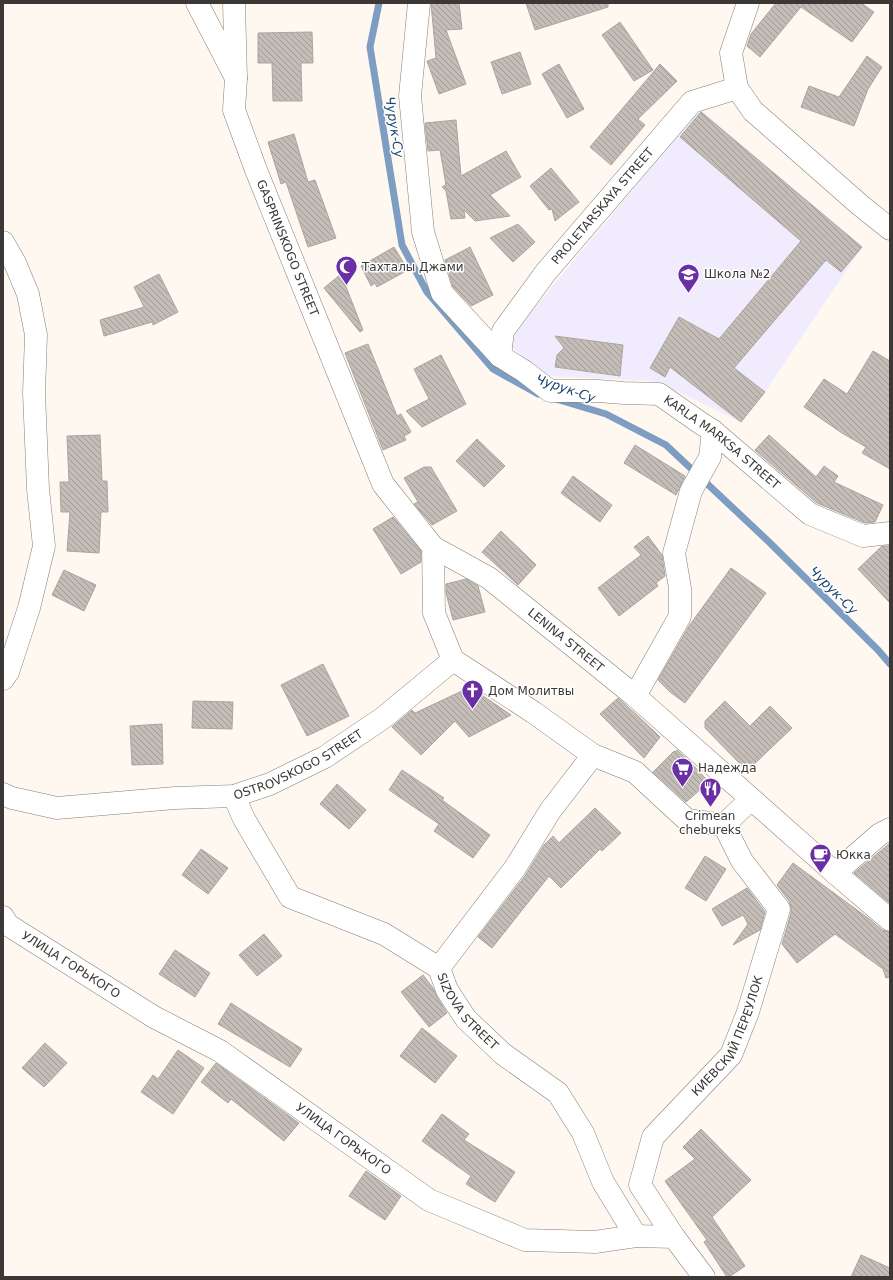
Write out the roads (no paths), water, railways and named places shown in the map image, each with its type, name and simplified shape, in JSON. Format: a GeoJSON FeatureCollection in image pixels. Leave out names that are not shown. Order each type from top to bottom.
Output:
{"type":"FeatureCollection","features":[{"type":"Feature","properties":{"kind":"street"},"geometry":{"type":"LineString","coordinates":[[197,3],[236,78]]}},
{"type":"Feature","properties":{"kind":"street","name":"GASPRINSKOGO STREET"},"geometry":{"type":"LineString","coordinates":[[234,3],[236,78],[234,110],[256,170],[383,484]]}},
{"type":"Feature","properties":{"kind":"street","name":"KARLA MARKSA STREET"},"geometry":{"type":"LineString","coordinates":[[419,3],[410,96],[423,232],[442,293],[500,356],[524,371],[550,391],[598,391],[659,394],[713,431],[810,514],[863,536],[890,534]]}},
{"type":"Feature","properties":{"kind":"street"},"geometry":{"type":"LineString","coordinates":[[748,3],[731,53],[737,88],[753,111],[860,205],[890,229]]}},
{"type":"Feature","properties":{"kind":"street","name":"PROLETARSKAYA STREET"},"geometry":{"type":"LineString","coordinates":[[500,356],[503,331],[546,272],[692,102],[737,88]]}},
{"type":"Feature","properties":{"kind":"street"},"geometry":{"type":"LineString","coordinates":[[3,242],[15,263],[28,294],[36,335],[34,393],[38,489],[44,546],[29,608],[8,672],[3,680]]}},
{"type":"Feature","properties":{"kind":"street"},"geometry":{"type":"LineString","coordinates":[[635,696],[680,616],[680,588],[674,553],[691,491],[710,457],[713,431]]}},
{"type":"Feature","properties":{"kind":"street","name":"LENINA STREET"},"geometry":{"type":"LineString","coordinates":[[383,484],[433,547],[489,578],[635,696],[835,874],[890,920]]}},
{"type":"Feature","properties":{"kind":"street"},"geometry":{"type":"LineString","coordinates":[[433,547],[434,613],[453,660],[533,712],[593,755],[635,772],[687,820],[724,825],[751,799]]}},
{"type":"Feature","properties":{"kind":"street","name":"OSTROVSKOGO STREET"},"geometry":{"type":"LineString","coordinates":[[3,794],[12,798],[57,808],[175,798],[234,796],[270,784],[325,757],[382,718],[453,660]]}},
{"type":"Feature","properties":{"kind":"street"},"geometry":{"type":"LineString","coordinates":[[439,968],[515,868],[550,811],[593,755]]}},
{"type":"Feature","properties":{"kind":"street","name":"SIZOVA STREET"},"geometry":{"type":"LineString","coordinates":[[234,796],[244,819],[290,897],[384,934],[439,968],[447,990],[466,1019],[503,1054],[558,1093],[583,1133],[603,1182],[636,1236]]}},
{"type":"Feature","properties":{"kind":"street","name":"КИЕВСКИЙ ПЕРЕУЛОК"},"geometry":{"type":"LineString","coordinates":[[674,1237],[640,1185],[653,1137],[731,1055],[748,1012],[779,909],[742,861],[724,825]]}},
{"type":"Feature","properties":{"kind":"street"},"geometry":{"type":"LineString","coordinates":[[835,874],[880,834],[890,829]]}},
{"type":"Feature","properties":{"kind":"street","name":"УЛИЦА ГОРЬКОГО"},"geometry":{"type":"LineString","coordinates":[[3,917],[8,925],[154,1017],[220,1051],[429,1200],[525,1240],[595,1242],[636,1236],[674,1237]]}},
{"type":"Feature","properties":{"kind":"street"},"geometry":{"type":"LineString","coordinates":[[674,1237],[704,1277]]}},
{"type":"Feature","properties":{"kind":"waterway","name":"Чурук-Су"},"geometry":{"type":"LineString","coordinates":[[379,3],[370,47],[402,245],[427,292],[493,369],[538,394]]}},
{"type":"Feature","properties":{"kind":"waterway","name":"Чурук-Су"},"geometry":{"type":"LineString","coordinates":[[556,399],[606,414],[666,445],[768,541],[878,650],[890,664]]}},
{"type":"Feature","properties":{"kind":"place","name":"Тахталы Джами"},"geometry":{"type":"Point","coordinates":[347,286]}},
{"type":"Feature","properties":{"kind":"place","name":"Школа №2"},"geometry":{"type":"Point","coordinates":[688,294]}},
{"type":"Feature","properties":{"kind":"place","name":"Дом Молитвы"},"geometry":{"type":"Point","coordinates":[473,710]}},
{"type":"Feature","properties":{"kind":"place","name":"Надежда"},"geometry":{"type":"Point","coordinates":[683,788]}},
{"type":"Feature","properties":{"kind":"place","name":"Crimean chebureks"},"geometry":{"type":"Point","coordinates":[710,808]}},
{"type":"Feature","properties":{"kind":"place","name":"Юкка"},"geometry":{"type":"Point","coordinates":[820,874]}}]}
